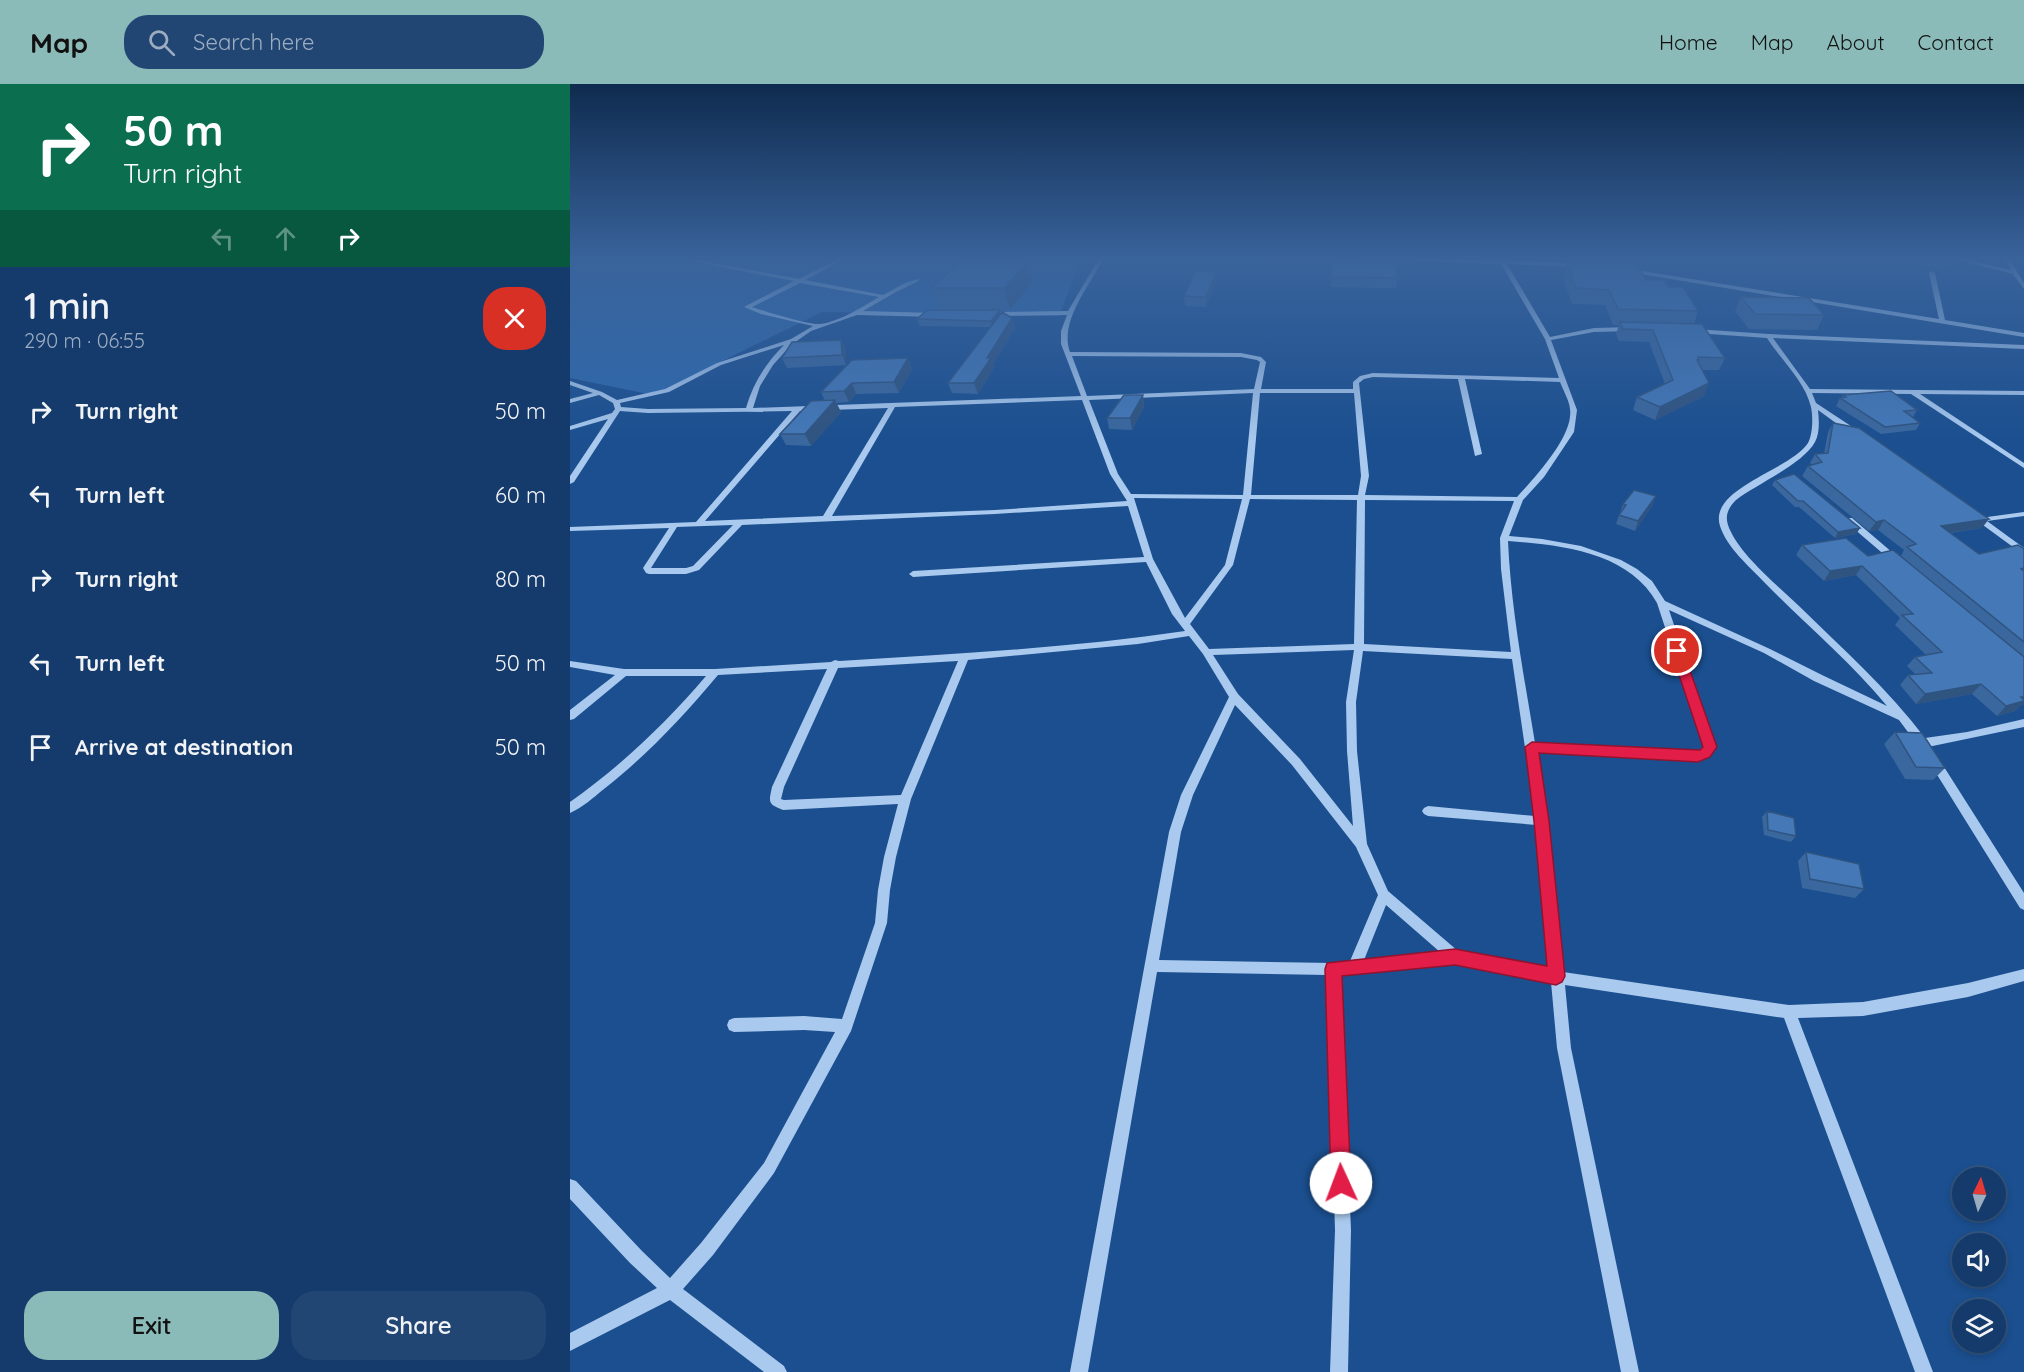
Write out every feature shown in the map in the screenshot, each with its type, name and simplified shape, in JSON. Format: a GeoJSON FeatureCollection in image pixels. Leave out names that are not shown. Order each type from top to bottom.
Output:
{"type":"FeatureCollection","features":[{"type":"Feature","properties":{"kind":"street"},"geometry":{"type":"LineString","coordinates":[[796,320],[820,326]]}},
{"type":"Feature","properties":{"kind":"street"},"geometry":{"type":"LineString","coordinates":[[570,428],[617,408],[667,391],[719,363],[794,340],[836,320]]}},
{"type":"Feature","properties":{"kind":"street"},"geometry":{"type":"LineString","coordinates":[[1068,320],[1063,336],[1068,354],[1114,474],[1129,499],[1149,559],[1177,614],[1206,652],[1234,697],[1296,762],[1361,844],[1384,895],[1455,957]]}},
{"type":"Feature","properties":{"kind":"street"},"geometry":{"type":"LineString","coordinates":[[1537,320],[1548,339],[1574,410],[1570,432],[1541,476],[1519,499],[1504,538],[1505,569],[1542,821],[1564,1048],[1630,1372]]}},
{"type":"Feature","properties":{"kind":"street"},"geometry":{"type":"LineString","coordinates":[[1930,320],[2024,335]]}},
{"type":"Feature","properties":{"kind":"street"},"geometry":{"type":"LineString","coordinates":[[1548,339],[1594,330],[1638,329]]}},
{"type":"Feature","properties":{"kind":"street"},"geometry":{"type":"LineString","coordinates":[[1691,330],[1769,336],[2024,347]]}},
{"type":"Feature","properties":{"kind":"street"},"geometry":{"type":"LineString","coordinates":[[1769,336],[1814,404],[1862,438]]}},
{"type":"Feature","properties":{"kind":"street"},"geometry":{"type":"LineString","coordinates":[[749,409],[756,385],[794,340]]}},
{"type":"Feature","properties":{"kind":"street"},"geometry":{"type":"LineString","coordinates":[[570,664],[624,673],[715,672],[964,657],[1138,641],[1187,629],[1228,565],[1247,495],[1257,391],[1263,362],[1254,356],[1068,354]]}},
{"type":"Feature","properties":{"kind":"street"},"geometry":{"type":"LineString","coordinates":[[1361,844],[1352,751],[1351,702],[1359,648],[1361,498],[1365,476],[1356,382],[1367,376],[1563,380]]}},
{"type":"Feature","properties":{"kind":"street"},"geometry":{"type":"LineString","coordinates":[[1461,378],[1478,454]]}},
{"type":"Feature","properties":{"kind":"street"},"geometry":{"type":"LineString","coordinates":[[570,383],[600,393],[617,408],[648,411],[892,406],[1257,391],[1356,391]]}},
{"type":"Feature","properties":{"kind":"street"},"geometry":{"type":"LineString","coordinates":[[648,411],[667,391]]}},
{"type":"Feature","properties":{"kind":"street"},"geometry":{"type":"LineString","coordinates":[[1807,391],[2024,393]]}},
{"type":"Feature","properties":{"kind":"street"},"geometry":{"type":"LineString","coordinates":[[570,401],[600,393]]}},
{"type":"Feature","properties":{"kind":"street"},"geometry":{"type":"LineString","coordinates":[[1914,393],[2024,466]]}},
{"type":"Feature","properties":{"kind":"street"},"geometry":{"type":"LineString","coordinates":[[1814,404],[1814,426],[1810,446],[1784,467],[1728,503],[1722,514],[1725,528],[1760,573],[1877,687],[1906,719],[2024,904]]}},
{"type":"Feature","properties":{"kind":"street"},"geometry":{"type":"LineString","coordinates":[[826,519],[892,406]]}},
{"type":"Feature","properties":{"kind":"street"},"geometry":{"type":"LineString","coordinates":[[570,482],[617,408]]}},
{"type":"Feature","properties":{"kind":"street"},"geometry":{"type":"LineString","coordinates":[[698,524],[798,409]]}},
{"type":"Feature","properties":{"kind":"street"},"geometry":{"type":"LineString","coordinates":[[1784,467],[1792,474]]}},
{"type":"Feature","properties":{"kind":"street"},"geometry":{"type":"LineString","coordinates":[[570,529],[995,512],[1129,499],[1247,495],[1519,499]]}},
{"type":"Feature","properties":{"kind":"street"},"geometry":{"type":"LineString","coordinates":[[1840,513],[1909,570]]}},
{"type":"Feature","properties":{"kind":"street"},"geometry":{"type":"LineString","coordinates":[[1970,513],[2024,552]]}},
{"type":"Feature","properties":{"kind":"street"},"geometry":{"type":"LineString","coordinates":[[1980,520],[2024,514]]}},
{"type":"Feature","properties":{"kind":"street"},"geometry":{"type":"LineString","coordinates":[[675,524],[647,568],[649,571],[686,571],[696,568],[740,522]]}},
{"type":"Feature","properties":{"kind":"street"},"geometry":{"type":"LineString","coordinates":[[1504,538],[1553,543],[1602,556],[1631,569],[1651,585],[1662,603],[1710,747],[1698,756],[1532,747]]}},
{"type":"Feature","properties":{"kind":"street"},"geometry":{"type":"LineString","coordinates":[[913,574],[1149,559]]}},
{"type":"Feature","properties":{"kind":"street"},"geometry":{"type":"LineString","coordinates":[[1662,603],[1906,719]]}},
{"type":"Feature","properties":{"kind":"street"},"geometry":{"type":"LineString","coordinates":[[1206,652],[1359,648],[1516,656]]}},
{"type":"Feature","properties":{"kind":"street"},"geometry":{"type":"LineString","coordinates":[[570,1342],[671,1290],[707,1249],[769,1168],[846,1026],[881,922],[890,857],[906,799],[964,657]]}},
{"type":"Feature","properties":{"kind":"street"},"geometry":{"type":"LineString","coordinates":[[835,663],[778,787],[775,801],[783,805],[906,799]]}},
{"type":"Feature","properties":{"kind":"street"},"geometry":{"type":"LineString","coordinates":[[570,808],[622,769],[668,726],[715,672]]}},
{"type":"Feature","properties":{"kind":"street"},"geometry":{"type":"LineString","coordinates":[[570,716],[624,673]]}},
{"type":"Feature","properties":{"kind":"street"},"geometry":{"type":"LineString","coordinates":[[1079,1372],[1174,832],[1187,795],[1234,697]]}},
{"type":"Feature","properties":{"kind":"street"},"geometry":{"type":"LineString","coordinates":[[1922,742],[1967,736],[2024,723]]}},
{"type":"Feature","properties":{"kind":"street"},"geometry":{"type":"LineString","coordinates":[[1428,811],[1542,821]]}},
{"type":"Feature","properties":{"kind":"street"},"geometry":{"type":"LineString","coordinates":[[1354,967],[1384,895]]}},
{"type":"Feature","properties":{"kind":"street"},"geometry":{"type":"LineString","coordinates":[[1150,966],[1333,969],[1455,957],[1556,976],[1789,1012],[1863,1009],[1968,990],[2024,975]]}},
{"type":"Feature","properties":{"kind":"street"},"geometry":{"type":"LineString","coordinates":[[1333,969],[1343,1230],[1339,1372]]}},
{"type":"Feature","properties":{"kind":"street"},"geometry":{"type":"LineString","coordinates":[[1789,1012],[1924,1372]]}},
{"type":"Feature","properties":{"kind":"street"},"geometry":{"type":"LineString","coordinates":[[734,1025],[804,1023],[846,1026]]}},
{"type":"Feature","properties":{"kind":"street"},"geometry":{"type":"LineString","coordinates":[[570,1187],[636,1257],[671,1290],[778,1372]]}},
{"type":"Feature","properties":{"kind":"shaded area"},"geometry":{"type":"Polygon","coordinates":[[[570,320],[805,320],[653,395],[570,378],[570,320]]]}},
{"type":"Feature","properties":{"kind":"building"},"geometry":{"type":"Polygon","coordinates":[[[996,320],[1011,320],[987,358],[991,358],[974,383],[948,383],[996,320]]]}},
{"type":"Feature","properties":{"kind":"building"},"geometry":{"type":"Polygon","coordinates":[[[1620,322],[1702,324],[1725,358],[1698,357],[1699,360],[1697,360],[1709,383],[1660,407],[1637,397],[1673,380],[1653,330],[1623,329],[1620,322]]]}},
{"type":"Feature","properties":{"kind":"building"},"geometry":{"type":"Polygon","coordinates":[[[841,340],[842,355],[782,358],[792,342],[841,340]]]}},
{"type":"Feature","properties":{"kind":"building"},"geometry":{"type":"Polygon","coordinates":[[[908,358],[894,382],[852,383],[844,391],[821,392],[852,360],[908,358]]]}},
{"type":"Feature","properties":{"kind":"building"},"geometry":{"type":"Polygon","coordinates":[[[1891,391],[1917,410],[1904,411],[1920,423],[1885,427],[1840,398],[1846,397],[1843,395],[1891,391]]]}},
{"type":"Feature","properties":{"kind":"building"},"geometry":{"type":"Polygon","coordinates":[[[1124,395],[1143,395],[1130,418],[1107,418],[1124,395]]]}},
{"type":"Feature","properties":{"kind":"building"},"geometry":{"type":"Polygon","coordinates":[[[835,400],[805,434],[780,434],[811,401],[835,400]]]}},
{"type":"Feature","properties":{"kind":"building"},"geometry":{"type":"Polygon","coordinates":[[[1833,423],[1859,428],[1989,519],[1941,526],[1979,554],[2018,545],[2024,549],[2024,568],[2021,569],[2024,571],[2024,642],[1907,547],[1916,544],[1884,520],[1876,522],[1808,466],[1822,462],[1815,454],[1828,453],[1833,423]]]}},
{"type":"Feature","properties":{"kind":"building"},"geometry":{"type":"Polygon","coordinates":[[[1794,474],[1860,528],[1838,532],[1775,480],[1794,474]]]}},
{"type":"Feature","properties":{"kind":"building"},"geometry":{"type":"Polygon","coordinates":[[[1634,490],[1656,496],[1638,521],[1619,515],[1626,505],[1623,504],[1634,490]]]}},
{"type":"Feature","properties":{"kind":"building"},"geometry":{"type":"Polygon","coordinates":[[[1846,538],[1868,556],[1893,550],[2024,657],[2024,697],[2021,697],[2024,701],[2006,706],[1981,684],[1925,694],[1908,675],[1932,673],[1915,657],[1942,652],[1902,615],[1913,614],[1862,566],[1830,571],[1802,545],[1846,538]]]}},
{"type":"Feature","properties":{"kind":"building"},"geometry":{"type":"Polygon","coordinates":[[[1895,732],[1922,733],[1945,768],[1916,767],[1895,732]]]}},
{"type":"Feature","properties":{"kind":"building"},"geometry":{"type":"Polygon","coordinates":[[[1767,811],[1794,818],[1796,836],[1768,830],[1767,811]]]}},
{"type":"Feature","properties":{"kind":"building"},"geometry":{"type":"Polygon","coordinates":[[[1806,852],[1859,864],[1864,889],[1810,879],[1806,852]]]}},
{"type":"Feature","properties":{"kind":"route"},"geometry":{"type":"LineString","coordinates":[[1341,1183],[1333,969],[1455,957],[1556,976],[1542,821],[1532,747],[1698,756],[1705,753],[1710,747],[1677,651]]}}]}
